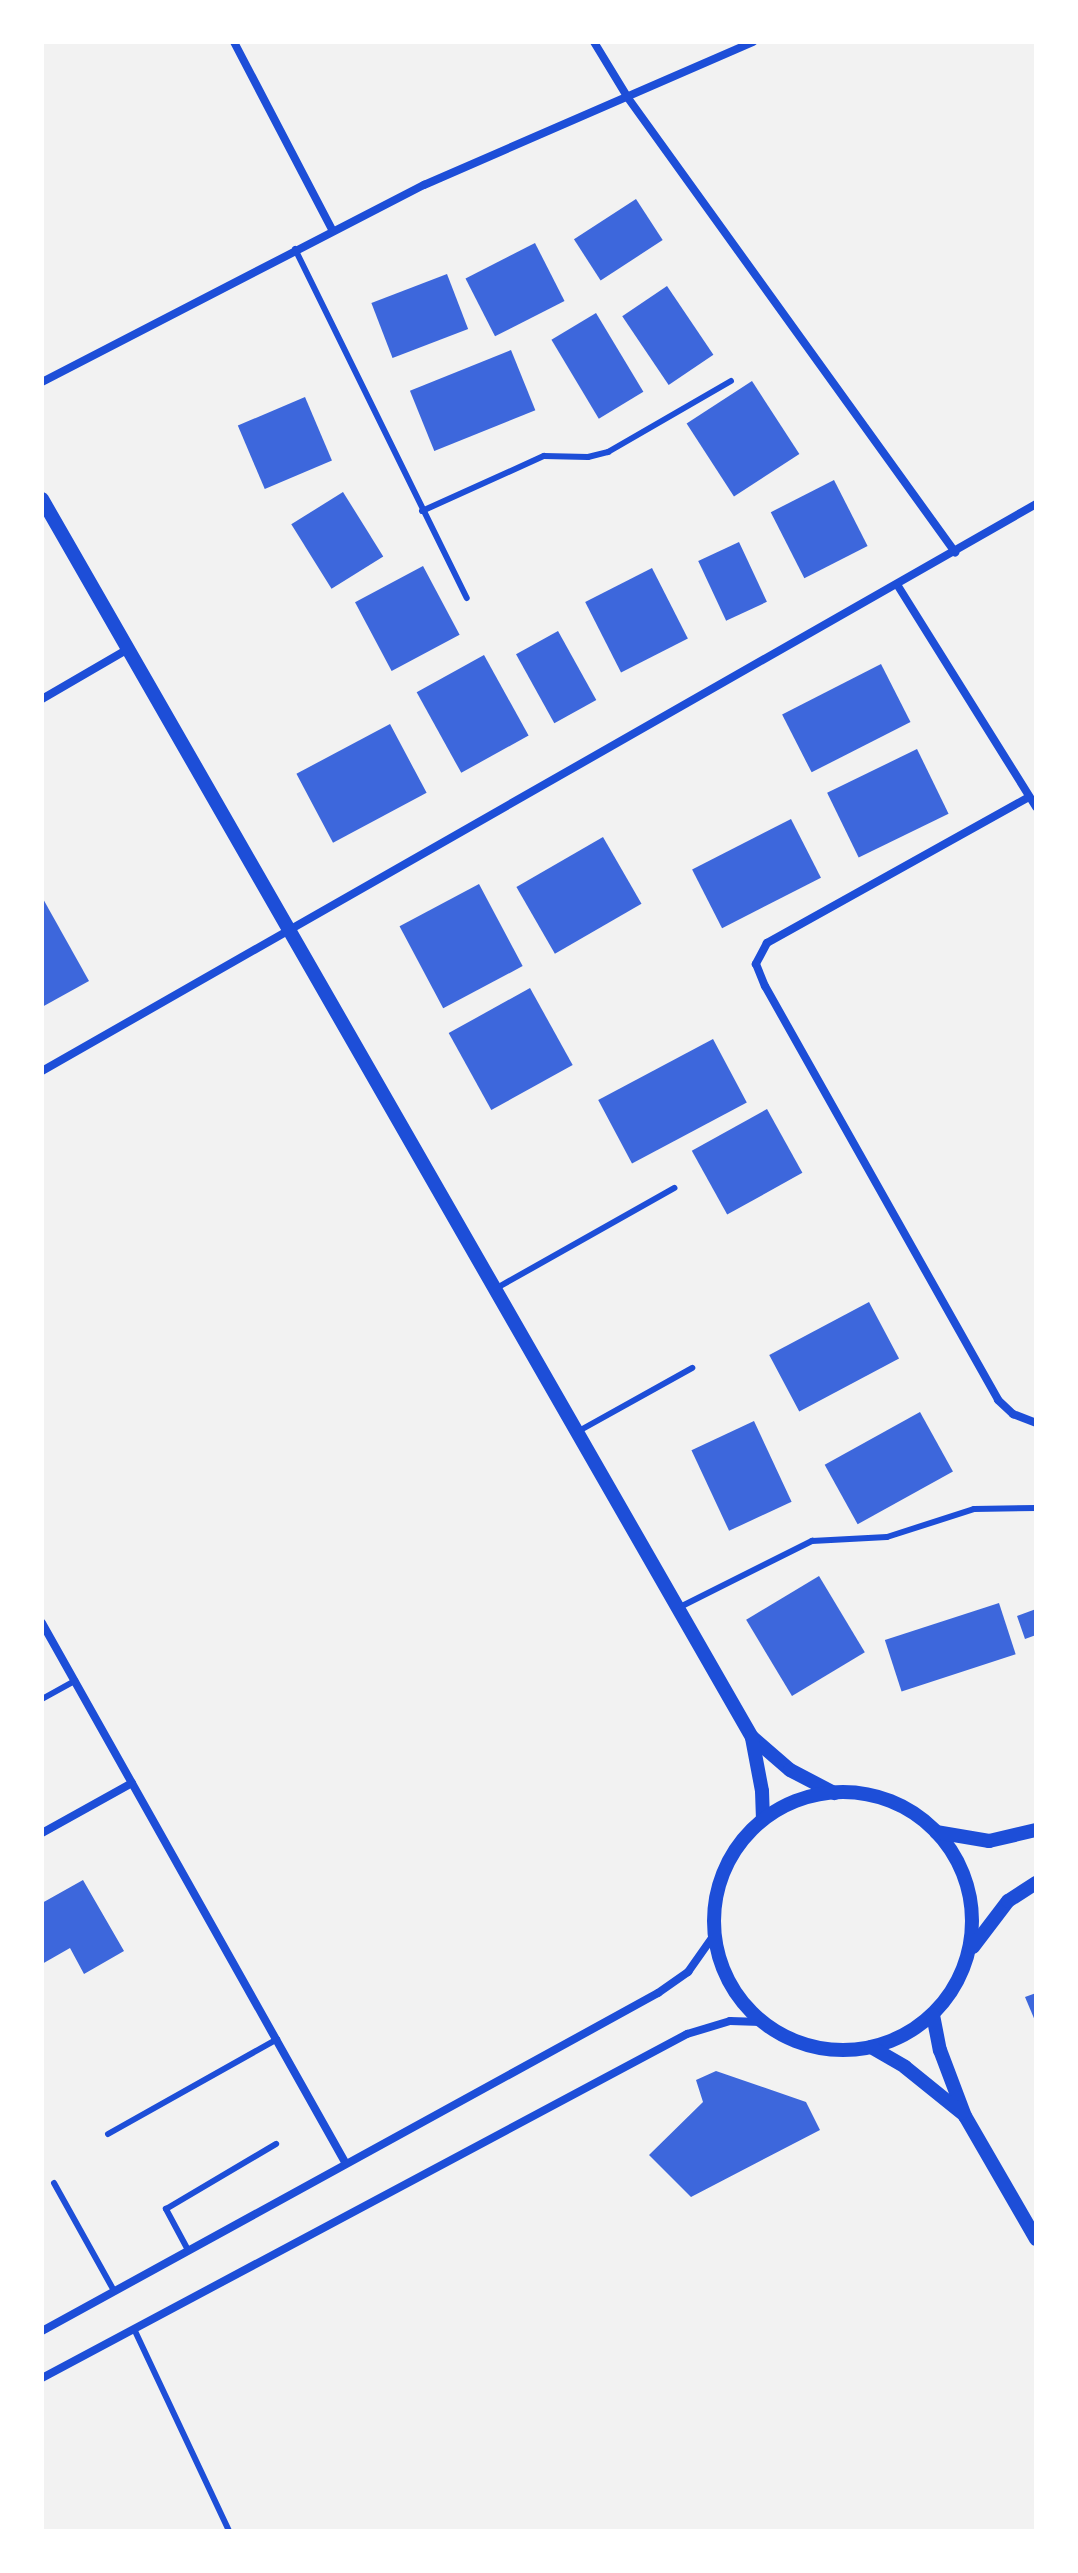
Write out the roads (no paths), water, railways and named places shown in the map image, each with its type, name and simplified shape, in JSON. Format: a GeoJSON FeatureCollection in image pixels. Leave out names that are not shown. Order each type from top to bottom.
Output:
{"type":"FeatureCollection","features":[{"type":"Feature","properties":{"kind":"street"},"geometry":{"type":"LineString","coordinates":[[234,42],[333,231]]}},
{"type":"Feature","properties":{"kind":"street"},"geometry":{"type":"LineString","coordinates":[[594,42],[628,98],[955,552]]}},
{"type":"Feature","properties":{"kind":"street"},"geometry":{"type":"LineString","coordinates":[[42,382],[295,248],[424,185],[753,42]]}},
{"type":"Feature","properties":{"kind":"street"},"geometry":{"type":"LineString","coordinates":[[42,499],[752,1737],[790,1770],[834,1793]]}},
{"type":"Feature","properties":{"kind":"street"},"geometry":{"type":"LineString","coordinates":[[42,1071],[898,586],[1036,504]]}},
{"type":"Feature","properties":{"kind":"street"},"geometry":{"type":"LineString","coordinates":[[898,586],[1036,807]]}},
{"type":"Feature","properties":{"kind":"street"},"geometry":{"type":"LineString","coordinates":[[42,699],[128,649]]}},
{"type":"Feature","properties":{"kind":"street"},"geometry":{"type":"LineString","coordinates":[[1029,797],[767,943],[756,964],[765,986],[998,1400],[1013,1414],[1036,1423]]}},
{"type":"Feature","properties":{"kind":"street"},"geometry":{"type":"LineString","coordinates":[[42,1623],[345,2162]]}},
{"type":"Feature","properties":{"kind":"street"},"geometry":{"type":"LineString","coordinates":[[752,1737],[763,1819]]}},
{"type":"Feature","properties":{"kind":"street"},"geometry":{"type":"LineString","coordinates":[[42,1833],[132,1783]]}},
{"type":"Feature","properties":{"kind":"street"},"geometry":{"type":"LineString","coordinates":[[834,1793],[857,1793],[900,1805],[936,1832],[951,1850],[969,1891],[972,1936],[959,1979],[933,2015],[914,2029],[871,2047],[848,2050],[814,2046],[781,2035],[761,2022],[727,1980],[714,1935],[715,1897],[725,1867],[741,1841],[763,1819],[790,1803],[834,1793]]}},
{"type":"Feature","properties":{"kind":"street"},"geometry":{"type":"LineString","coordinates":[[936,1832],[989,1841],[1036,1830]]}},
{"type":"Feature","properties":{"kind":"street"},"geometry":{"type":"LineString","coordinates":[[967,1958],[999,1911],[1016,1894],[1036,1883]]}},
{"type":"Feature","properties":{"kind":"street"},"geometry":{"type":"LineString","coordinates":[[42,2331],[345,2162],[658,1993],[688,1972],[714,1935]]}},
{"type":"Feature","properties":{"kind":"street"},"geometry":{"type":"LineString","coordinates":[[933,2015],[940,2050],[965,2116],[1036,2239]]}},
{"type":"Feature","properties":{"kind":"street"},"geometry":{"type":"LineString","coordinates":[[42,2378],[687,2034],[730,2021],[761,2022]]}},
{"type":"Feature","properties":{"kind":"street"},"geometry":{"type":"LineString","coordinates":[[871,2047],[936,2089],[965,2116]]}},
{"type":"Feature","properties":{"kind":"lane"},"geometry":{"type":"LineString","coordinates":[[295,248],[467,598]]}},
{"type":"Feature","properties":{"kind":"lane"},"geometry":{"type":"LineString","coordinates":[[422,511],[544,456],[588,457],[608,452],[731,381]]}},
{"type":"Feature","properties":{"kind":"lane"},"geometry":{"type":"LineString","coordinates":[[495,1289],[674,1188]]}},
{"type":"Feature","properties":{"kind":"lane"},"geometry":{"type":"LineString","coordinates":[[577,1432],[692,1368]]}},
{"type":"Feature","properties":{"kind":"lane"},"geometry":{"type":"LineString","coordinates":[[678,1608],[812,1541],[887,1537],[974,1509],[1036,1508]]}},
{"type":"Feature","properties":{"kind":"lane"},"geometry":{"type":"LineString","coordinates":[[42,1699],[75,1681]]}},
{"type":"Feature","properties":{"kind":"lane"},"geometry":{"type":"LineString","coordinates":[[108,2134],[277,2039]]}},
{"type":"Feature","properties":{"kind":"lane"},"geometry":{"type":"LineString","coordinates":[[188,2250],[166,2209],[276,2144]]}},
{"type":"Feature","properties":{"kind":"lane"},"geometry":{"type":"LineString","coordinates":[[54,2183],[114,2291]]}},
{"type":"Feature","properties":{"kind":"lane"},"geometry":{"type":"LineString","coordinates":[[135,2331],[229,2531]]}}]}
